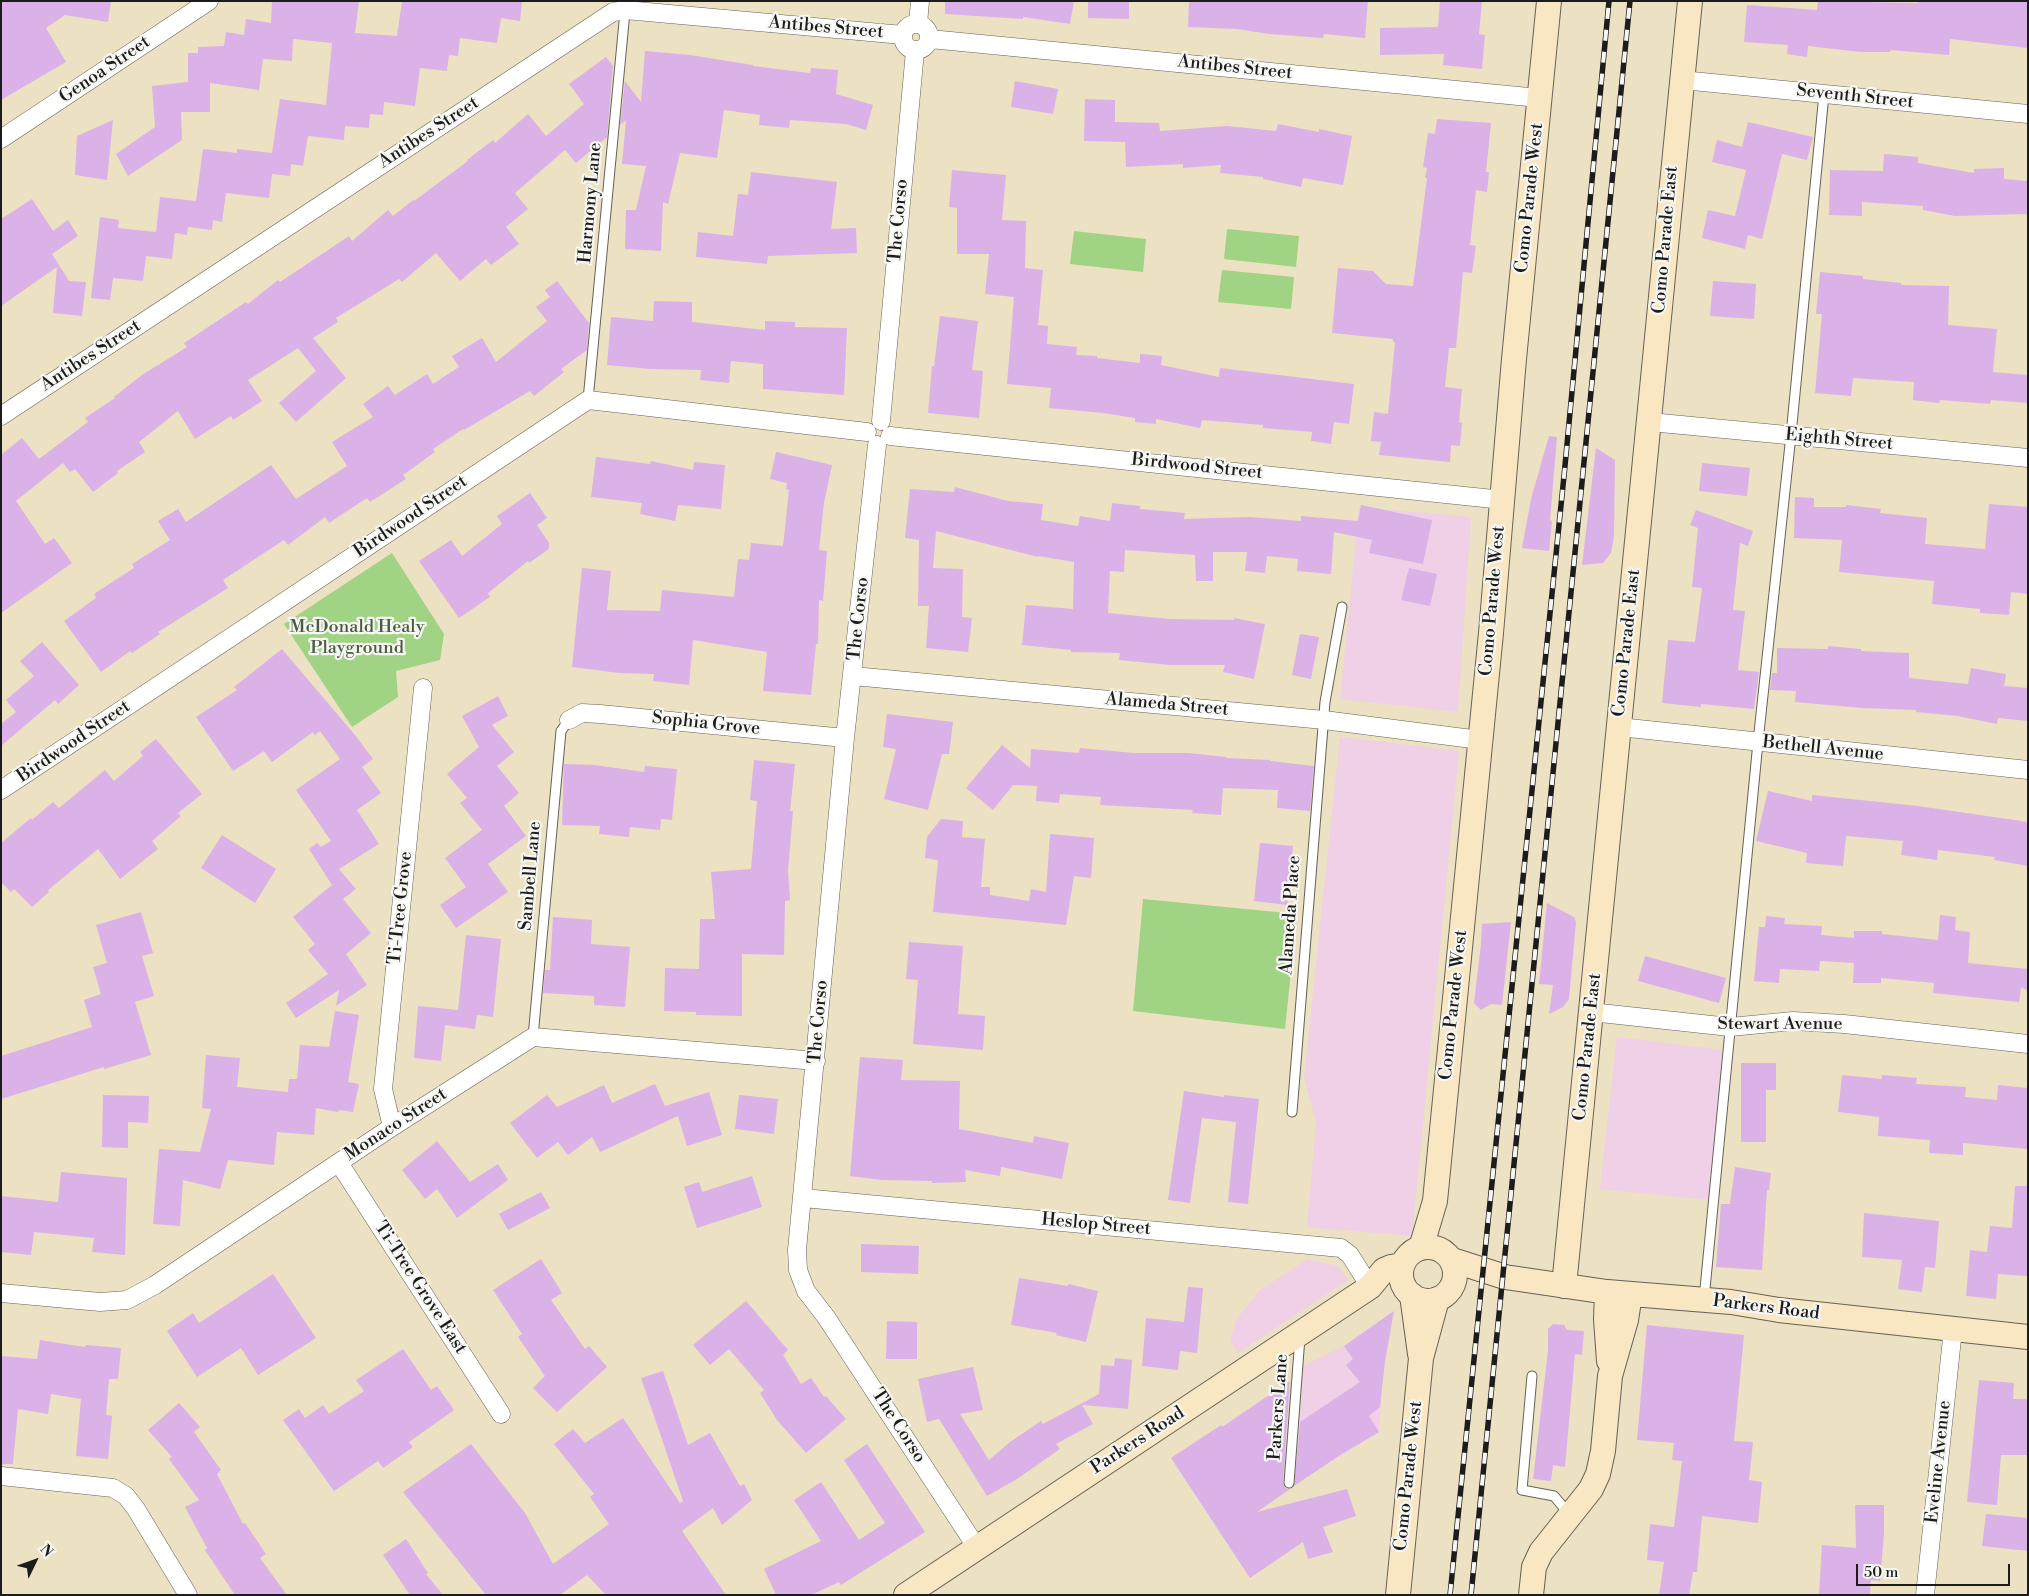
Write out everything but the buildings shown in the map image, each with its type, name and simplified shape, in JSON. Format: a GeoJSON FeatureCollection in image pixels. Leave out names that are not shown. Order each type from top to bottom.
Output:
{"type":"FeatureCollection","features":[{"type":"Feature","properties":{"kind":"street","name":"Genoa Street"},"geometry":{"type":"LineString","coordinates":[[1,139],[209,1]]}},
{"type":"Feature","properties":{"kind":"street"},"geometry":{"type":"LineString","coordinates":[[918,24],[920,1]]}},
{"type":"Feature","properties":{"kind":"street","name":"Como Parade West"},"geometry":{"type":"LineString","coordinates":[[1439,1253],[1435,1202],[1549,1]]}},
{"type":"Feature","properties":{"kind":"street","name":"Como Parade East"},"geometry":{"type":"LineString","coordinates":[[1564,1286],[1690,1]]}},
{"type":"Feature","properties":{"kind":"street","name":"Antibes Street"},"geometry":{"type":"LineString","coordinates":[[1,416],[625,6],[903,35]]}},
{"type":"Feature","properties":{"kind":"street"},"geometry":{"type":"LineString","coordinates":[[918,24],[926,27],[930,39],[926,46],[915,51],[911,50],[905,43],[903,35],[907,27],[918,24]]}},
{"type":"Feature","properties":{"kind":"street","name":"Antibes Street"},"geometry":{"type":"LineString","coordinates":[[930,39],[1540,98]]}},
{"type":"Feature","properties":{"kind":"street","name":"The Corso"},"geometry":{"type":"LineString","coordinates":[[915,51],[879,433],[845,738],[797,1250],[798,1270],[806,1291],[826,1316],[977,1548]]}},
{"type":"Feature","properties":{"kind":"street","name":"Seventh Street"},"geometry":{"type":"LineString","coordinates":[[1682,80],[2028,114]]}},
{"type":"Feature","properties":{"kind":"street","name":"Birdwood Street"},"geometry":{"type":"LineString","coordinates":[[1,790],[588,400],[1503,500]]}},
{"type":"Feature","properties":{"kind":"street","name":"Eighth Street"},"geometry":{"type":"LineString","coordinates":[[1650,422],[2028,458]]}},
{"type":"Feature","properties":{"kind":"street","name":"Alameda Street"},"geometry":{"type":"LineString","coordinates":[[853,676],[1324,720],[1480,740]]}},
{"type":"Feature","properties":{"kind":"street","name":"Ti-Tree Grove"},"geometry":{"type":"LineString","coordinates":[[392,1126],[383,1088],[423,688]]}},
{"type":"Feature","properties":{"kind":"street","name":"Sophia Grove"},"geometry":{"type":"LineString","coordinates":[[569,720],[582,713],[600,714],[845,738]]}},
{"type":"Feature","properties":{"kind":"street","name":"Bethell Avenue"},"geometry":{"type":"LineString","coordinates":[[1619,727],[2028,770]]}},
{"type":"Feature","properties":{"kind":"street","name":"Stewart Avenue"},"geometry":{"type":"LineString","coordinates":[[1591,1012],[1730,1027],[1793,1021],[1827,1023],[2028,1044]]}},
{"type":"Feature","properties":{"kind":"street"},"geometry":{"type":"LineString","coordinates":[[533,1037],[816,1061]]}},
{"type":"Feature","properties":{"kind":"street","name":"Monaco Street"},"geometry":{"type":"LineString","coordinates":[[1,1293],[100,1302],[128,1300],[155,1285],[392,1126],[533,1037]]}},
{"type":"Feature","properties":{"kind":"street","name":"Ti-Tree Grove East"},"geometry":{"type":"LineString","coordinates":[[339,1162],[501,1414]]}},
{"type":"Feature","properties":{"kind":"street","name":"Heslop Street"},"geometry":{"type":"LineString","coordinates":[[803,1198],[1340,1248],[1350,1255],[1370,1287]]}},
{"type":"Feature","properties":{"kind":"street"},"geometry":{"type":"LineString","coordinates":[[1370,1287],[1390,1288],[1410,1293],[1428,1301],[1444,1295],[1456,1275],[1439,1253],[1413,1251],[1402,1265],[1403,1283],[1410,1293]]}},
{"type":"Feature","properties":{"kind":"street","name":"Parkers Road"},"geometry":{"type":"LineString","coordinates":[[1439,1253],[1505,1277],[1564,1286],[1606,1292],[1704,1300],[2028,1338]]}},
{"type":"Feature","properties":{"kind":"street","name":"Parkers Road"},"geometry":{"type":"LineString","coordinates":[[906,1595],[1370,1287],[1384,1270],[1402,1265]]}},
{"type":"Feature","properties":{"kind":"street","name":"Parkers Road"},"geometry":{"type":"LineString","coordinates":[[1444,1295],[1505,1277]]}},
{"type":"Feature","properties":{"kind":"street"},"geometry":{"type":"LineString","coordinates":[[1531,1595],[1534,1567],[1541,1552],[1591,1489],[1598,1474],[1603,1451],[1610,1376],[1606,1292]]}},
{"type":"Feature","properties":{"kind":"street","name":"Como Parade West"},"geometry":{"type":"LineString","coordinates":[[1410,1293],[1421,1358]]}},
{"type":"Feature","properties":{"kind":"street"},"geometry":{"type":"LineString","coordinates":[[1610,1376],[1626,1320],[1630,1294]]}},
{"type":"Feature","properties":{"kind":"street","name":"Como Parade West"},"geometry":{"type":"LineString","coordinates":[[1398,1595],[1421,1358],[1444,1295]]}},
{"type":"Feature","properties":{"kind":"street","name":"Eveline Avenue"},"geometry":{"type":"LineString","coordinates":[[1924,1595],[1953,1329]]}},
{"type":"Feature","properties":{"kind":"street"},"geometry":{"type":"LineString","coordinates":[[1,1476],[113,1488],[126,1496],[136,1509],[188,1595]]}},
{"type":"Feature","properties":{"kind":"lane","name":"Harmony Lane"},"geometry":{"type":"LineString","coordinates":[[588,400],[625,6]]}},
{"type":"Feature","properties":{"kind":"lane"},"geometry":{"type":"LineString","coordinates":[[1704,1300],[1758,742],[1791,435],[1824,94]]}},
{"type":"Feature","properties":{"kind":"lane","name":"Alameda Place"},"geometry":{"type":"LineString","coordinates":[[1292,1112],[1324,720],[1342,607]]}},
{"type":"Feature","properties":{"kind":"lane","name":"Sambell Lane"},"geometry":{"type":"LineString","coordinates":[[533,1037],[561,731],[569,720]]}},
{"type":"Feature","properties":{"kind":"lane","name":"Parkers Lane"},"geometry":{"type":"LineString","coordinates":[[1289,1483],[1300,1334]]}},
{"type":"Feature","properties":{"kind":"lane"},"geometry":{"type":"LineString","coordinates":[[1532,1376],[1522,1490],[1554,1496],[1570,1516]]}},
{"type":"Feature","properties":{"kind":"shaded area"},"geometry":{"type":"Polygon","coordinates":[[[1359,507],[1471,517],[1458,712],[1340,699],[1359,507]]]}},
{"type":"Feature","properties":{"kind":"shaded area"},"geometry":{"type":"Polygon","coordinates":[[[1340,737],[1459,751],[1412,1236],[1307,1227],[1316,1123],[1304,1078],[1340,737]]]}},
{"type":"Feature","properties":{"kind":"shaded area"},"geometry":{"type":"Polygon","coordinates":[[[1617,1037],[1722,1050],[1711,1200],[1600,1189],[1617,1037]]]}},
{"type":"Feature","properties":{"kind":"shaded area"},"geometry":{"type":"Polygon","coordinates":[[[1308,1259],[1338,1266],[1348,1280],[1238,1353],[1230,1340],[1236,1320],[1260,1290],[1308,1259]]]}},
{"type":"Feature","properties":{"kind":"shaded area"},"geometry":{"type":"Polygon","coordinates":[[[1389,1311],[1392,1320],[1382,1384],[1379,1432],[1297,1483],[1303,1366],[1344,1346],[1388,1315],[1389,1311]]]}},
{"type":"Feature","properties":{"kind":"green space"},"geometry":{"type":"Polygon","coordinates":[[[1227,229],[1299,236],[1296,267],[1224,259],[1227,229]]]}},
{"type":"Feature","properties":{"kind":"green space"},"geometry":{"type":"Polygon","coordinates":[[[1074,231],[1146,239],[1143,272],[1070,264],[1074,231]]]}},
{"type":"Feature","properties":{"kind":"green space"},"geometry":{"type":"Polygon","coordinates":[[[1222,270],[1294,277],[1291,309],[1218,302],[1222,270]]]}},
{"type":"Feature","properties":{"kind":"green space","name":"McDonald Healy Playground"},"geometry":{"type":"Polygon","coordinates":[[[392,553],[444,634],[440,660],[396,671],[398,697],[352,727],[284,624],[392,553]]]}},
{"type":"Feature","properties":{"kind":"green space"},"geometry":{"type":"Polygon","coordinates":[[[1143,899],[1297,914],[1285,1029],[1133,1011],[1143,899]]]}},
{"type":"Feature","properties":{"kind":"railway"},"geometry":{"type":"LineString","coordinates":[[1450,1595],[1564,476],[1609,1]]}},
{"type":"Feature","properties":{"kind":"railway"},"geometry":{"type":"LineString","coordinates":[[1471,1595],[1630,1]]}}]}
